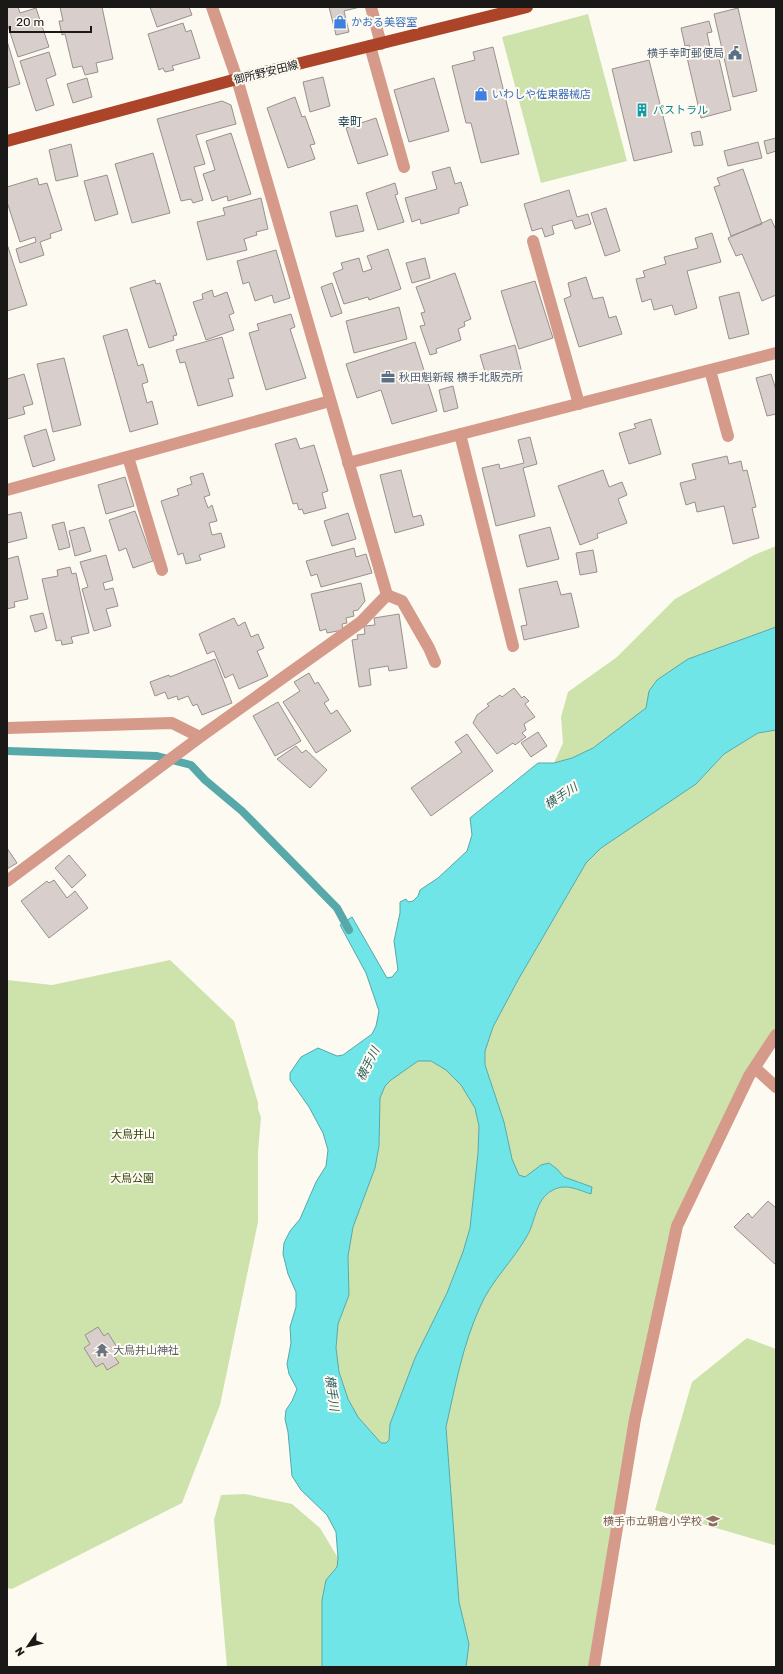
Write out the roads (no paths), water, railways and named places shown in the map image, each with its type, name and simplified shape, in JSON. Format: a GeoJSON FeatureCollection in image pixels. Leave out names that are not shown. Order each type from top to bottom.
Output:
{"type":"FeatureCollection","features":[{"type":"Feature","properties":{"kind":"main road","name":"御所野安田線"},"geometry":{"type":"LineString","coordinates":[[7,141],[512,9],[527,7]]}},
{"type":"Feature","properties":{"kind":"street"},"geometry":{"type":"LineString","coordinates":[[212,7],[237,80],[387,595]]}},
{"type":"Feature","properties":{"kind":"street"},"geometry":{"type":"LineString","coordinates":[[371,7],[375,45],[404,168]]}},
{"type":"Feature","properties":{"kind":"street"},"geometry":{"type":"LineString","coordinates":[[533,240],[579,404]]}},
{"type":"Feature","properties":{"kind":"street"},"geometry":{"type":"LineString","coordinates":[[348,463],[776,353]]}},
{"type":"Feature","properties":{"kind":"street"},"geometry":{"type":"LineString","coordinates":[[710,370],[728,436]]}},
{"type":"Feature","properties":{"kind":"street"},"geometry":{"type":"LineString","coordinates":[[7,490],[330,401]]}},
{"type":"Feature","properties":{"kind":"street"},"geometry":{"type":"LineString","coordinates":[[460,434],[513,646]]}},
{"type":"Feature","properties":{"kind":"street"},"geometry":{"type":"LineString","coordinates":[[128,457],[162,570]]}},
{"type":"Feature","properties":{"kind":"street"},"geometry":{"type":"LineString","coordinates":[[387,595],[402,601],[435,662]]}},
{"type":"Feature","properties":{"kind":"street"},"geometry":{"type":"LineString","coordinates":[[7,881],[200,737],[361,622],[387,595]]}},
{"type":"Feature","properties":{"kind":"street"},"geometry":{"type":"LineString","coordinates":[[7,728],[172,723],[200,737]]}},
{"type":"Feature","properties":{"kind":"street"},"geometry":{"type":"LineString","coordinates":[[594,1667],[635,1420],[678,1226],[749,1076],[776,1035]]}},
{"type":"Feature","properties":{"kind":"street"},"geometry":{"type":"LineString","coordinates":[[755,1068],[776,1087]]}},
{"type":"Feature","properties":{"kind":"water","name":"横手川"},"geometry":{"type":"Polygon","coordinates":[[[776,627],[776,730],[758,733],[724,754],[696,784],[601,848],[586,863],[518,980],[493,1027],[485,1051],[485,1065],[504,1122],[512,1159],[519,1175],[525,1177],[541,1165],[549,1163],[564,1177],[592,1187],[591,1194],[567,1187],[558,1188],[547,1194],[543,1199],[539,1205],[527,1236],[490,1288],[480,1307],[460,1366],[446,1427],[459,1602],[469,1644],[466,1667],[322,1667],[322,1600],[326,1580],[337,1567],[338,1558],[336,1532],[327,1515],[301,1490],[292,1476],[288,1432],[285,1419],[286,1410],[297,1389],[289,1374],[287,1364],[291,1343],[290,1327],[296,1307],[296,1292],[288,1274],[283,1254],[284,1243],[290,1231],[300,1219],[316,1182],[326,1166],[328,1150],[323,1133],[309,1107],[290,1080],[290,1073],[301,1057],[318,1048],[337,1056],[343,1055],[372,1034],[376,1026],[379,1011],[366,973],[340,925],[352,917],[387,978],[392,977],[398,970],[394,941],[400,913],[400,902],[406,899],[408,902],[413,901],[418,896],[420,890],[438,878],[467,851],[472,835],[470,818],[538,763],[554,763],[572,758],[593,748],[646,708],[649,691],[657,680],[688,659],[776,627]],[[418,1061],[391,1080],[385,1086],[380,1098],[379,1146],[375,1168],[353,1227],[348,1256],[349,1295],[338,1324],[336,1348],[339,1372],[348,1399],[358,1417],[381,1443],[386,1443],[389,1440],[390,1424],[415,1358],[447,1293],[463,1252],[470,1228],[478,1153],[479,1126],[475,1108],[461,1085],[446,1070],[431,1061],[418,1061]]]}},
{"type":"Feature","properties":{"kind":"waterway"},"geometry":{"type":"LineString","coordinates":[[7,751],[157,756],[191,765],[205,780],[242,811],[337,908],[349,930]]}},
{"type":"Feature","properties":{"kind":"place","name":"かおる美容室"},"geometry":{"type":"Point","coordinates":[340,22]}},
{"type":"Feature","properties":{"kind":"place","name":"横手幸町郵便局"},"geometry":{"type":"Point","coordinates":[735,53]}},
{"type":"Feature","properties":{"kind":"place","name":"いわしや佐東器械店"},"geometry":{"type":"Point","coordinates":[481,94]}},
{"type":"Feature","properties":{"kind":"place","name":"パストラル"},"geometry":{"type":"Point","coordinates":[642,110]}},
{"type":"Feature","properties":{"kind":"place","name":"秋田魁新報 横手北販売所"},"geometry":{"type":"Point","coordinates":[388,377]}},
{"type":"Feature","properties":{"kind":"place","name":"大鳥井山神社"},"geometry":{"type":"Point","coordinates":[102,1350]}},
{"type":"Feature","properties":{"kind":"place","name":"横手市立朝倉小学校"},"geometry":{"type":"Point","coordinates":[713,1521]}},
{"type":"Feature","properties":{"kind":"district","name":"幸町"},"geometry":{"type":"Point","coordinates":[350,122]}},
{"type":"Feature","properties":{"kind":"park label","name":"大鳥井山"},"geometry":{"type":"Point","coordinates":[133,1134]}},
{"type":"Feature","properties":{"kind":"park label","name":"大鳥公園"},"geometry":{"type":"Point","coordinates":[132,1178]}}]}
